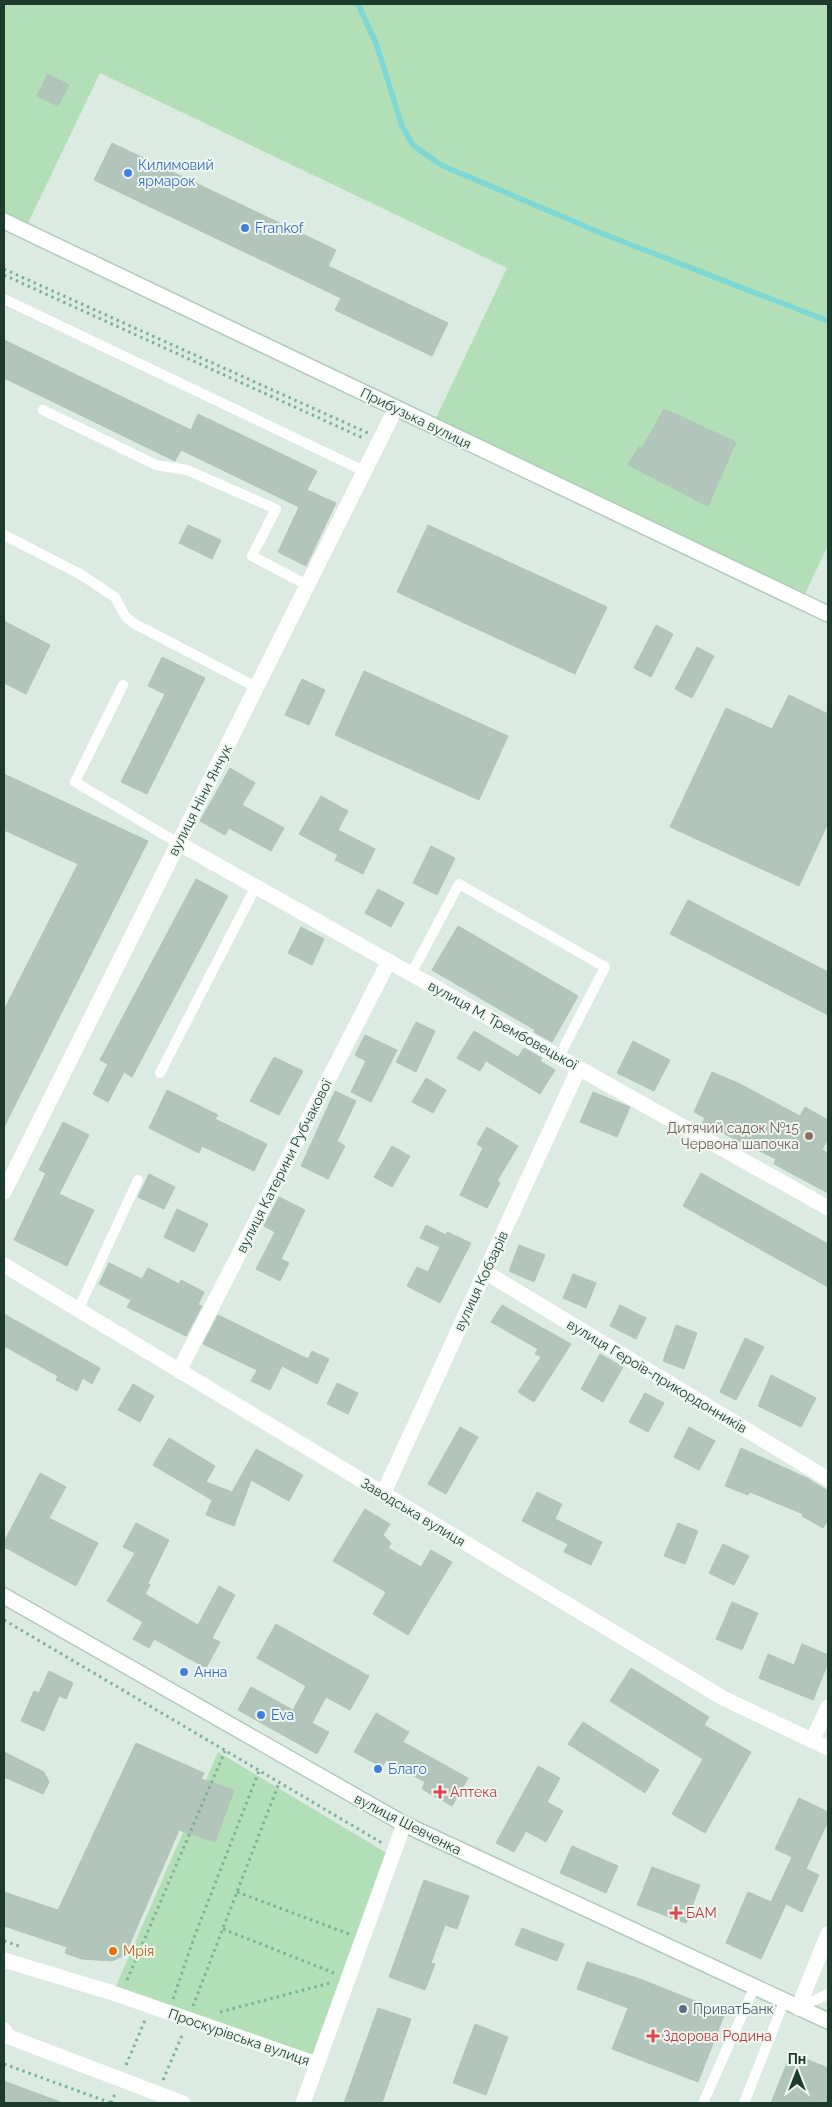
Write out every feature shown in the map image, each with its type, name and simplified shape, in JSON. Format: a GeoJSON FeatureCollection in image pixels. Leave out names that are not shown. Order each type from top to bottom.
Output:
{"type":"FeatureCollection","features":[{"type":"Feature","properties":{"kind":"street","name":"Прибузька вулиця"},"geometry":{"type":"LineString","coordinates":[[4,221],[828,614]]}},
{"type":"Feature","properties":{"kind":"street","name":"вулиця Ніни Янчук"},"geometry":{"type":"LineString","coordinates":[[4,1192],[396,408]]}},
{"type":"Feature","properties":{"kind":"street","name":"вулиця М. Трембовецької"},"geometry":{"type":"LineString","coordinates":[[178,843],[828,1208]]}},
{"type":"Feature","properties":{"kind":"street","name":"вулиця Катерини Рубчакової"},"geometry":{"type":"LineString","coordinates":[[179,1371],[389,961]]}},
{"type":"Feature","properties":{"kind":"street","name":"вулиця Кобзарів"},"geometry":{"type":"LineString","coordinates":[[383,1494],[579,1068]]}},
{"type":"Feature","properties":{"kind":"street","name":"Заводська вулиця"},"geometry":{"type":"LineString","coordinates":[[4,1265],[723,1698],[828,1748]]}},
{"type":"Feature","properties":{"kind":"street","name":"вулиця Героїв-прикордонників"},"geometry":{"type":"LineString","coordinates":[[485,1272],[828,1479]]}},
{"type":"Feature","properties":{"kind":"street","name":"вулиця Шевченка"},"geometry":{"type":"LineString","coordinates":[[4,1596],[404,1824],[828,2021]]}},
{"type":"Feature","properties":{"kind":"street"},"geometry":{"type":"LineString","coordinates":[[812,1741],[828,1706]]}},
{"type":"Feature","properties":{"kind":"street","name":"Проскурівська вулиця"},"geometry":{"type":"LineString","coordinates":[[4,1960],[113,1993],[317,2064],[404,1824]]}},
{"type":"Feature","properties":{"kind":"street"},"geometry":{"type":"LineString","coordinates":[[791,2005],[828,1934]]}},
{"type":"Feature","properties":{"kind":"street"},"geometry":{"type":"LineString","coordinates":[[4,2030],[9,2037],[183,2103]]}},
{"type":"Feature","properties":{"kind":"street"},"geometry":{"type":"LineString","coordinates":[[303,2103],[317,2064]]}},
{"type":"Feature","properties":{"kind":"lane"},"geometry":{"type":"LineString","coordinates":[[4,299],[364,471]]}},
{"type":"Feature","properties":{"kind":"lane"},"geometry":{"type":"LineString","coordinates":[[43,410],[156,466],[187,470],[276,509],[252,556],[307,585]]}},
{"type":"Feature","properties":{"kind":"lane"},"geometry":{"type":"LineString","coordinates":[[4,536],[80,574],[115,597],[125,616],[133,623],[256,687]]}},
{"type":"Feature","properties":{"kind":"lane"},"geometry":{"type":"LineString","coordinates":[[123,686],[75,782],[178,843]]}},
{"type":"Feature","properties":{"kind":"lane"},"geometry":{"type":"LineString","coordinates":[[412,974],[458,884],[605,967],[559,1057]]}},
{"type":"Feature","properties":{"kind":"lane"},"geometry":{"type":"LineString","coordinates":[[160,1073],[256,886]]}},
{"type":"Feature","properties":{"kind":"lane"},"geometry":{"type":"LineString","coordinates":[[78,1310],[138,1180]]}},
{"type":"Feature","properties":{"kind":"lane"},"geometry":{"type":"LineString","coordinates":[[703,2103],[754,1988]]}},
{"type":"Feature","properties":{"kind":"lane"},"geometry":{"type":"LineString","coordinates":[[744,2103],[791,2005],[828,1994]]}},
{"type":"Feature","properties":{"kind":"path"},"geometry":{"type":"LineString","coordinates":[[4,269],[381,438]]}},
{"type":"Feature","properties":{"kind":"path"},"geometry":{"type":"LineString","coordinates":[[4,275],[381,438]]}},
{"type":"Feature","properties":{"kind":"path"},"geometry":{"type":"LineString","coordinates":[[4,1620],[395,1851]]}},
{"type":"Feature","properties":{"kind":"path"},"geometry":{"type":"LineString","coordinates":[[127,1980],[225,1751]]}},
{"type":"Feature","properties":{"kind":"path"},"geometry":{"type":"LineString","coordinates":[[168,2013],[195,1935],[259,1771]]}},
{"type":"Feature","properties":{"kind":"path"},"geometry":{"type":"LineString","coordinates":[[158,2094],[279,1783]]}},
{"type":"Feature","properties":{"kind":"path"},"geometry":{"type":"LineString","coordinates":[[237,1892],[362,1940]]}},
{"type":"Feature","properties":{"kind":"path"},"geometry":{"type":"LineString","coordinates":[[223,1929],[348,1979]]}},
{"type":"Feature","properties":{"kind":"path"},"geometry":{"type":"LineString","coordinates":[[216,2013],[348,1979]]}},
{"type":"Feature","properties":{"kind":"path"},"geometry":{"type":"LineString","coordinates":[[4,2064],[112,2103]]}},
{"type":"Feature","properties":{"kind":"green space"},"geometry":{"type":"Polygon","coordinates":[[[4,4],[828,4],[828,545],[805,594],[436,418],[507,268],[100,73],[28,223],[4,212],[4,4]]]}},
{"type":"Feature","properties":{"kind":"green space"},"geometry":{"type":"Polygon","coordinates":[[[218,1752],[390,1855],[317,2064],[113,1993],[218,1752]]]}},
{"type":"Feature","properties":{"kind":"building"},"geometry":{"type":"Polygon","coordinates":[[[48,74],[69,85],[58,106],[37,96],[48,74]]]}},
{"type":"Feature","properties":{"kind":"building"},"geometry":{"type":"Polygon","coordinates":[[[112,143],[336,250],[328,266],[448,323],[432,356],[335,310],[341,298],[94,180],[112,143]]]}},
{"type":"Feature","properties":{"kind":"building"},"geometry":{"type":"Polygon","coordinates":[[[4,340],[191,430],[198,414],[317,471],[307,490],[336,503],[306,566],[278,552],[299,507],[181,450],[175,461],[4,378],[4,340]]]}},
{"type":"Feature","properties":{"kind":"building"},"geometry":{"type":"Polygon","coordinates":[[[664,409],[736,442],[708,506],[628,465],[639,447],[642,448],[664,409]]]}},
{"type":"Feature","properties":{"kind":"building"},"geometry":{"type":"Polygon","coordinates":[[[188,525],[221,540],[212,559],[179,543],[188,525]]]}},
{"type":"Feature","properties":{"kind":"building"},"geometry":{"type":"Polygon","coordinates":[[[428,525],[607,607],[575,674],[397,592],[428,525]]]}},
{"type":"Feature","properties":{"kind":"building"},"geometry":{"type":"Polygon","coordinates":[[[4,621],[50,645],[26,694],[4,683],[4,621]]]}},
{"type":"Feature","properties":{"kind":"building"},"geometry":{"type":"Polygon","coordinates":[[[656,625],[673,634],[651,677],[634,668],[656,625]]]}},
{"type":"Feature","properties":{"kind":"building"},"geometry":{"type":"Polygon","coordinates":[[[697,647],[714,656],[692,698],[675,689],[697,647]]]}},
{"type":"Feature","properties":{"kind":"building"},"geometry":{"type":"Polygon","coordinates":[[[162,657],[205,678],[147,794],[121,782],[165,694],[148,686],[162,657]]]}},
{"type":"Feature","properties":{"kind":"building"},"geometry":{"type":"Polygon","coordinates":[[[364,671],[508,736],[479,800],[335,735],[364,671]]]}},
{"type":"Feature","properties":{"kind":"building"},"geometry":{"type":"Polygon","coordinates":[[[302,679],[325,690],[309,725],[285,715],[302,679]]]}},
{"type":"Feature","properties":{"kind":"building"},"geometry":{"type":"Polygon","coordinates":[[[789,695],[828,714],[828,823],[799,886],[670,827],[726,708],[772,729],[789,695]]]}},
{"type":"Feature","properties":{"kind":"building"},"geometry":{"type":"Polygon","coordinates":[[[230,768],[255,783],[242,805],[284,828],[271,851],[229,828],[225,835],[200,821],[230,768]]]}},
{"type":"Feature","properties":{"kind":"building"},"geometry":{"type":"Polygon","coordinates":[[[4,774],[148,841],[4,1127],[4,1010],[78,864],[4,830],[4,774]]]}},
{"type":"Feature","properties":{"kind":"building"},"geometry":{"type":"Polygon","coordinates":[[[321,796],[348,811],[338,830],[375,849],[363,874],[335,860],[338,855],[299,834],[321,796]]]}},
{"type":"Feature","properties":{"kind":"building"},"geometry":{"type":"Polygon","coordinates":[[[431,846],[455,858],[437,895],[413,883],[431,846]]]}},
{"type":"Feature","properties":{"kind":"building"},"geometry":{"type":"Polygon","coordinates":[[[196,879],[228,896],[132,1077],[124,1072],[108,1102],[93,1094],[108,1064],[100,1060],[196,879]]]}},
{"type":"Feature","properties":{"kind":"building"},"geometry":{"type":"Polygon","coordinates":[[[378,889],[404,903],[391,927],[365,913],[378,889]]]}},
{"type":"Feature","properties":{"kind":"building"},"geometry":{"type":"Polygon","coordinates":[[[688,900],[828,972],[828,1015],[670,934],[688,900]]]}},
{"type":"Feature","properties":{"kind":"building"},"geometry":{"type":"Polygon","coordinates":[[[458,926],[578,996],[552,1042],[534,1032],[535,1030],[432,970],[458,926]]]}},
{"type":"Feature","properties":{"kind":"building"},"geometry":{"type":"Polygon","coordinates":[[[301,927],[324,939],[312,965],[288,953],[301,927]]]}},
{"type":"Feature","properties":{"kind":"building"},"geometry":{"type":"Polygon","coordinates":[[[416,1022],[435,1031],[416,1072],[396,1062],[416,1022]]]}},
{"type":"Feature","properties":{"kind":"building"},"geometry":{"type":"Polygon","coordinates":[[[474,1031],[518,1057],[524,1048],[542,1058],[540,1061],[555,1070],[540,1094],[486,1061],[480,1071],[457,1058],[474,1031]]]}},
{"type":"Feature","properties":{"kind":"building"},"geometry":{"type":"Polygon","coordinates":[[[365,1035],[397,1050],[371,1102],[351,1092],[366,1061],[355,1055],[365,1035]]]}},
{"type":"Feature","properties":{"kind":"building"},"geometry":{"type":"Polygon","coordinates":[[[633,1041],[670,1060],[654,1091],[617,1073],[633,1041]]]}},
{"type":"Feature","properties":{"kind":"building"},"geometry":{"type":"Polygon","coordinates":[[[274,1057],[303,1071],[279,1115],[250,1101],[274,1057]]]}},
{"type":"Feature","properties":{"kind":"building"},"geometry":{"type":"Polygon","coordinates":[[[712,1072],[738,1083],[800,1116],[805,1107],[828,1120],[828,1138],[822,1150],[828,1153],[828,1193],[774,1164],[776,1159],[702,1123],[705,1118],[694,1112],[712,1072]]]}},
{"type":"Feature","properties":{"kind":"building"},"geometry":{"type":"Polygon","coordinates":[[[426,1078],[446,1090],[433,1113],[412,1102],[426,1078]]]}},
{"type":"Feature","properties":{"kind":"building"},"geometry":{"type":"Polygon","coordinates":[[[167,1090],[218,1115],[215,1119],[267,1144],[254,1171],[202,1146],[199,1153],[149,1128],[167,1090]]]}},
{"type":"Feature","properties":{"kind":"building"},"geometry":{"type":"Polygon","coordinates":[[[335,1091],[356,1101],[337,1141],[345,1146],[328,1179],[301,1166],[335,1091]]]}},
{"type":"Feature","properties":{"kind":"building"},"geometry":{"type":"Polygon","coordinates":[[[593,1092],[630,1107],[617,1137],[580,1122],[593,1092]]]}},
{"type":"Feature","properties":{"kind":"building"},"geometry":{"type":"Polygon","coordinates":[[[63,1122],[89,1135],[59,1194],[94,1210],[67,1266],[14,1240],[46,1173],[39,1170],[63,1122]]]}},
{"type":"Feature","properties":{"kind":"building"},"geometry":{"type":"Polygon","coordinates":[[[487,1127],[518,1146],[497,1181],[500,1183],[487,1208],[460,1195],[483,1148],[477,1144],[487,1127]]]}},
{"type":"Feature","properties":{"kind":"building"},"geometry":{"type":"Polygon","coordinates":[[[392,1146],[410,1156],[392,1187],[374,1177],[392,1146]]]}},
{"type":"Feature","properties":{"kind":"building"},"geometry":{"type":"Polygon","coordinates":[[[701,1173],[828,1244],[828,1287],[683,1206],[701,1173]]]}},
{"type":"Feature","properties":{"kind":"building"},"geometry":{"type":"Polygon","coordinates":[[[149,1174],[175,1187],[164,1209],[138,1197],[149,1174]]]}},
{"type":"Feature","properties":{"kind":"building"},"geometry":{"type":"Polygon","coordinates":[[[279,1197],[305,1210],[281,1259],[289,1263],[280,1281],[256,1269],[275,1232],[264,1226],[279,1197]]]}},
{"type":"Feature","properties":{"kind":"building"},"geometry":{"type":"Polygon","coordinates":[[[177,1209],[208,1224],[194,1252],[164,1237],[177,1209]]]}},
{"type":"Feature","properties":{"kind":"building"},"geometry":{"type":"Polygon","coordinates":[[[426,1225],[446,1235],[447,1232],[471,1243],[440,1303],[407,1286],[417,1267],[428,1272],[440,1247],[420,1238],[426,1225]]]}},
{"type":"Feature","properties":{"kind":"building"},"geometry":{"type":"Polygon","coordinates":[[[519,1245],[545,1255],[534,1282],[509,1271],[519,1245]]]}},
{"type":"Feature","properties":{"kind":"building"},"geometry":{"type":"Polygon","coordinates":[[[109,1263],[142,1279],[148,1268],[179,1284],[181,1280],[204,1292],[198,1305],[202,1306],[186,1336],[127,1307],[131,1300],[99,1284],[109,1263]]]}},
{"type":"Feature","properties":{"kind":"building"},"geometry":{"type":"Polygon","coordinates":[[[573,1274],[596,1283],[586,1308],[563,1298],[573,1274]]]}},
{"type":"Feature","properties":{"kind":"building"},"geometry":{"type":"Polygon","coordinates":[[[502,1305],[571,1344],[534,1402],[518,1392],[541,1357],[535,1354],[538,1349],[491,1322],[502,1305]]]}},
{"type":"Feature","properties":{"kind":"building"},"geometry":{"type":"Polygon","coordinates":[[[620,1305],[646,1318],[636,1339],[610,1326],[620,1305]]]}},
{"type":"Feature","properties":{"kind":"building"},"geometry":{"type":"Polygon","coordinates":[[[4,1314],[100,1368],[92,1384],[83,1378],[77,1391],[56,1380],[58,1376],[4,1346],[4,1314]]]}},
{"type":"Feature","properties":{"kind":"building"},"geometry":{"type":"Polygon","coordinates":[[[218,1315],[308,1359],[312,1351],[329,1359],[317,1384],[282,1366],[270,1390],[251,1381],[257,1370],[203,1344],[218,1315]]]}},
{"type":"Feature","properties":{"kind":"building"},"geometry":{"type":"Polygon","coordinates":[[[676,1325],[697,1333],[684,1369],[663,1361],[676,1325]]]}},
{"type":"Feature","properties":{"kind":"building"},"geometry":{"type":"Polygon","coordinates":[[[745,1338],[764,1347],[736,1400],[720,1392],[745,1338]]]}},
{"type":"Feature","properties":{"kind":"building"},"geometry":{"type":"Polygon","coordinates":[[[600,1354],[623,1367],[603,1402],[581,1389],[600,1354]]]}},
{"type":"Feature","properties":{"kind":"building"},"geometry":{"type":"Polygon","coordinates":[[[771,1375],[816,1398],[801,1427],[758,1406],[771,1375]]]}},
{"type":"Feature","properties":{"kind":"building"},"geometry":{"type":"Polygon","coordinates":[[[337,1383],[358,1393],[348,1414],[327,1404],[337,1383]]]}},
{"type":"Feature","properties":{"kind":"building"},"geometry":{"type":"Polygon","coordinates":[[[133,1384],[154,1396],[140,1422],[118,1410],[133,1384]]]}},
{"type":"Feature","properties":{"kind":"building"},"geometry":{"type":"Polygon","coordinates":[[[645,1393],[664,1403],[648,1432],[629,1422],[645,1393]]]}},
{"type":"Feature","properties":{"kind":"building"},"geometry":{"type":"Polygon","coordinates":[[[460,1427],[478,1437],[446,1494],[428,1484],[460,1427]]]}},
{"type":"Feature","properties":{"kind":"building"},"geometry":{"type":"Polygon","coordinates":[[[689,1427],[715,1441],[699,1470],[674,1457],[689,1427]]]}},
{"type":"Feature","properties":{"kind":"building"},"geometry":{"type":"Polygon","coordinates":[[[169,1438],[215,1466],[206,1482],[232,1492],[256,1449],[303,1475],[289,1501],[251,1480],[234,1526],[206,1515],[212,1500],[153,1465],[169,1438]]]}},
{"type":"Feature","properties":{"kind":"building"},"geometry":{"type":"Polygon","coordinates":[[[741,1448],[807,1478],[828,1491],[828,1520],[823,1528],[802,1516],[803,1514],[750,1492],[748,1495],[725,1486],[741,1448]]]}},
{"type":"Feature","properties":{"kind":"building"},"geometry":{"type":"Polygon","coordinates":[[[40,1473],[66,1487],[49,1518],[98,1543],[76,1586],[4,1547],[4,1542],[40,1473]]]}},
{"type":"Feature","properties":{"kind":"building"},"geometry":{"type":"Polygon","coordinates":[[[537,1492],[562,1504],[555,1519],[602,1542],[591,1565],[564,1552],[568,1544],[522,1521],[537,1492]]]}},
{"type":"Feature","properties":{"kind":"building"},"geometry":{"type":"Polygon","coordinates":[[[365,1509],[390,1524],[383,1535],[391,1543],[388,1548],[421,1567],[431,1550],[452,1562],[408,1635],[373,1614],[386,1592],[333,1561],[365,1509]]]}},
{"type":"Feature","properties":{"kind":"building"},"geometry":{"type":"Polygon","coordinates":[[[136,1523],[169,1540],[148,1583],[150,1585],[145,1594],[198,1625],[219,1586],[235,1595],[212,1638],[220,1642],[206,1668],[154,1639],[149,1648],[133,1639],[143,1622],[107,1601],[135,1553],[123,1547],[136,1523]]]}},
{"type":"Feature","properties":{"kind":"building"},"geometry":{"type":"Polygon","coordinates":[[[678,1523],[698,1531],[685,1564],[664,1556],[678,1523]]]}},
{"type":"Feature","properties":{"kind":"building"},"geometry":{"type":"Polygon","coordinates":[[[723,1544],[749,1556],[734,1585],[709,1573],[723,1544]]]}},
{"type":"Feature","properties":{"kind":"building"},"geometry":{"type":"Polygon","coordinates":[[[732,1602],[758,1613],[742,1650],[716,1639],[732,1602]]]}},
{"type":"Feature","properties":{"kind":"building"},"geometry":{"type":"Polygon","coordinates":[[[276,1624],[369,1676],[350,1710],[326,1697],[312,1723],[329,1732],[317,1754],[238,1710],[251,1687],[293,1710],[306,1686],[257,1658],[276,1624]]]}},
{"type":"Feature","properties":{"kind":"building"},"geometry":{"type":"Polygon","coordinates":[[[802,1644],[828,1655],[828,1663],[813,1700],[759,1678],[768,1654],[794,1665],[802,1644]]]}},
{"type":"Feature","properties":{"kind":"building"},"geometry":{"type":"Polygon","coordinates":[[[631,1668],[709,1717],[704,1725],[751,1752],[705,1833],[672,1814],[703,1759],[610,1701],[631,1668]]]}},
{"type":"Feature","properties":{"kind":"building"},"geometry":{"type":"Polygon","coordinates":[[[49,1671],[73,1683],[66,1699],[59,1696],[44,1731],[21,1721],[34,1691],[39,1693],[49,1671]]]}},
{"type":"Feature","properties":{"kind":"building"},"geometry":{"type":"Polygon","coordinates":[[[376,1713],[409,1732],[403,1742],[468,1778],[452,1806],[422,1789],[425,1782],[386,1760],[382,1767],[354,1752],[376,1713]]]}},
{"type":"Feature","properties":{"kind":"building"},"geometry":{"type":"Polygon","coordinates":[[[583,1722],[659,1770],[645,1793],[568,1744],[583,1722]]]}},
{"type":"Feature","properties":{"kind":"building"},"geometry":{"type":"Polygon","coordinates":[[[136,1743],[204,1773],[201,1779],[234,1790],[215,1842],[179,1830],[125,1955],[112,1961],[82,1959],[65,1953],[67,1947],[4,1926],[4,1892],[58,1910],[136,1743]]]}},
{"type":"Feature","properties":{"kind":"building"},"geometry":{"type":"Polygon","coordinates":[[[4,1752],[44,1772],[49,1782],[43,1794],[4,1777],[4,1752]]]}},
{"type":"Feature","properties":{"kind":"building"},"geometry":{"type":"Polygon","coordinates":[[[538,1766],[560,1778],[547,1802],[563,1811],[546,1842],[526,1831],[514,1852],[496,1843],[538,1766]]]}},
{"type":"Feature","properties":{"kind":"building"},"geometry":{"type":"Polygon","coordinates":[[[799,1798],[828,1812],[828,1821],[806,1869],[819,1875],[802,1912],[786,1904],[761,1959],[726,1943],[748,1892],[771,1902],[792,1857],[775,1849],[799,1798]]]}},
{"type":"Feature","properties":{"kind":"building"},"geometry":{"type":"Polygon","coordinates":[[[572,1846],[618,1866],[606,1893],[560,1873],[572,1846]]]}},
{"type":"Feature","properties":{"kind":"building"},"geometry":{"type":"Polygon","coordinates":[[[652,1867],[700,1885],[686,1923],[637,1905],[652,1867]]]}},
{"type":"Feature","properties":{"kind":"building"},"geometry":{"type":"Polygon","coordinates":[[[424,1880],[469,1896],[457,1929],[445,1925],[431,1963],[435,1964],[425,1990],[389,1977],[424,1880]]]}},
{"type":"Feature","properties":{"kind":"building"},"geometry":{"type":"Polygon","coordinates":[[[522,1928],[564,1944],[557,1961],[515,1945],[522,1928]]]}},
{"type":"Feature","properties":{"kind":"building"},"geometry":{"type":"Polygon","coordinates":[[[587,1962],[640,1979],[725,2013],[698,2082],[612,2049],[628,2008],[577,1989],[587,1962]]]}},
{"type":"Feature","properties":{"kind":"building"},"geometry":{"type":"Polygon","coordinates":[[[378,2008],[411,2019],[382,2103],[344,2103],[378,2008]]]}},
{"type":"Feature","properties":{"kind":"building"},"geometry":{"type":"Polygon","coordinates":[[[475,2024],[508,2037],[486,2095],[453,2083],[475,2024]]]}},
{"type":"Feature","properties":{"kind":"building"},"geometry":{"type":"Polygon","coordinates":[[[791,2053],[828,2068],[828,2103],[771,2103],[791,2053]]]}},
{"type":"Feature","properties":{"kind":"building"},"geometry":{"type":"Polygon","coordinates":[[[4,2081],[60,2102],[60,2103],[4,2103],[4,2081]]]}},
{"type":"Feature","properties":{"kind":"waterway"},"geometry":{"type":"LineString","coordinates":[[358,4],[376,43],[402,126],[413,145],[441,165],[601,233],[828,321]]}},
{"type":"Feature","properties":{"kind":"place","name":"Килимовий ярмарок"},"geometry":{"type":"Point","coordinates":[128,173]}},
{"type":"Feature","properties":{"kind":"place","name":"Frankof"},"geometry":{"type":"Point","coordinates":[245,228]}},
{"type":"Feature","properties":{"kind":"place","name":"Дитячий садок №15 Червона шапочка"},"geometry":{"type":"Point","coordinates":[809,1136]}},
{"type":"Feature","properties":{"kind":"place","name":"Анна"},"geometry":{"type":"Point","coordinates":[184,1672]}},
{"type":"Feature","properties":{"kind":"place","name":"Eva"},"geometry":{"type":"Point","coordinates":[261,1715]}},
{"type":"Feature","properties":{"kind":"place","name":"Благо"},"geometry":{"type":"Point","coordinates":[378,1769]}},
{"type":"Feature","properties":{"kind":"place","name":"Аптека"},"geometry":{"type":"Point","coordinates":[440,1792]}},
{"type":"Feature","properties":{"kind":"place","name":"БАМ"},"geometry":{"type":"Point","coordinates":[676,1913]}},
{"type":"Feature","properties":{"kind":"place","name":"Мрія"},"geometry":{"type":"Point","coordinates":[113,1951]}},
{"type":"Feature","properties":{"kind":"place","name":"ПриватБанк"},"geometry":{"type":"Point","coordinates":[683,2009]}},
{"type":"Feature","properties":{"kind":"place","name":"Здорова Родина"},"geometry":{"type":"Point","coordinates":[653,2036]}}]}
